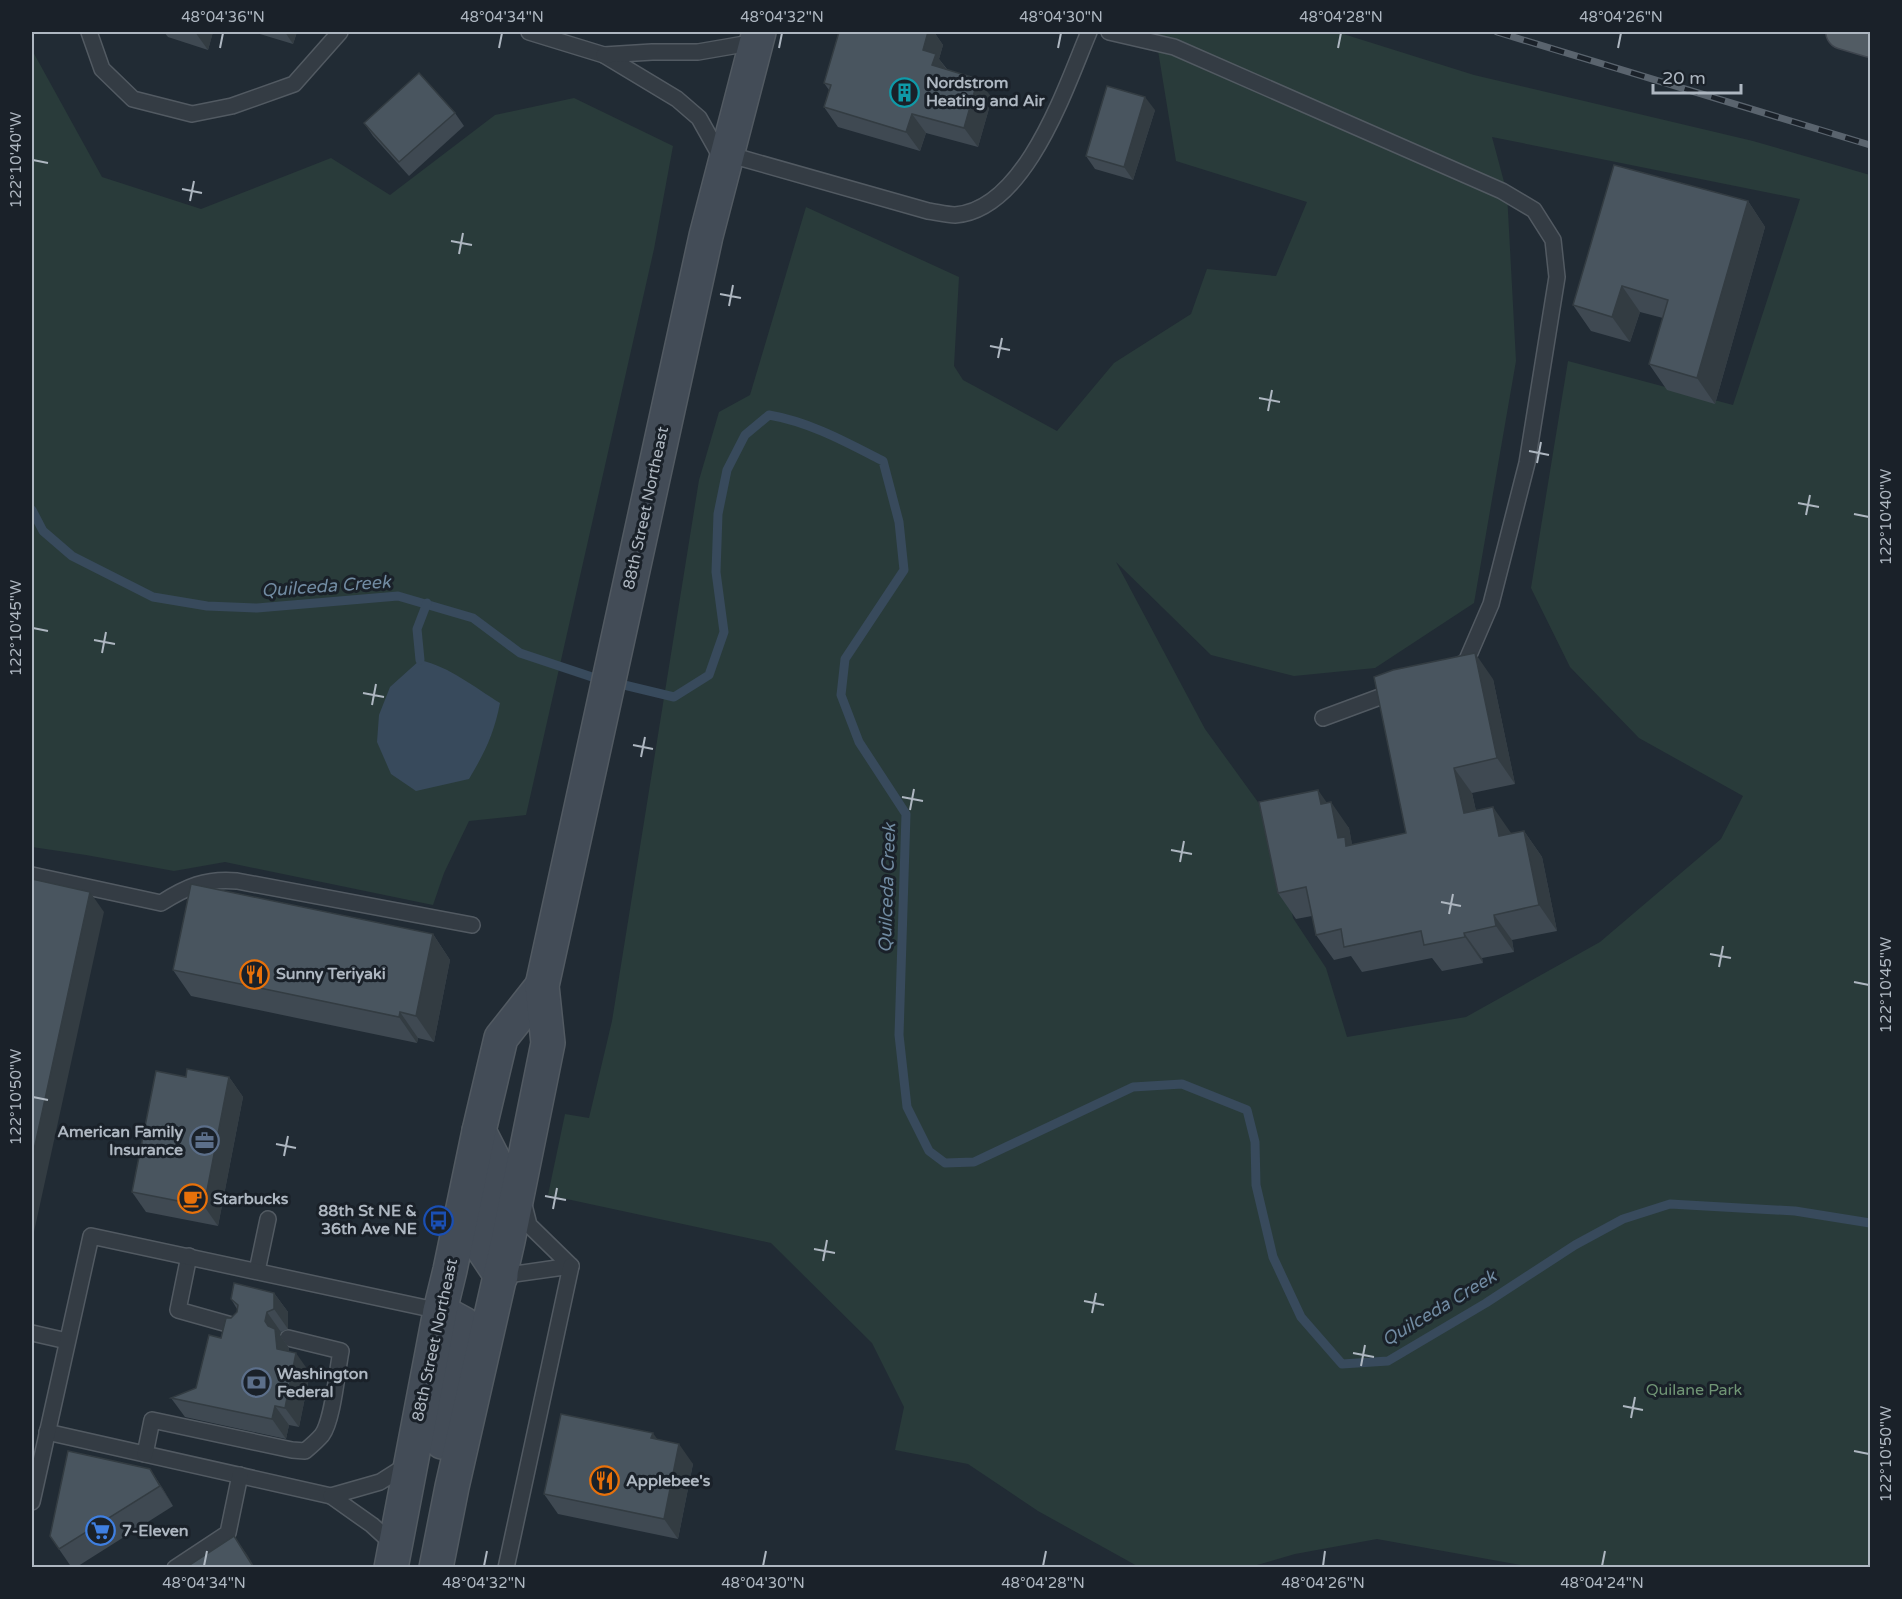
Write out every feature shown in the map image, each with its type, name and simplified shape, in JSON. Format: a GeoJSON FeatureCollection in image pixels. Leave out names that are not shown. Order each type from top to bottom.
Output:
{"type":"FeatureCollection","features":[{"type":"Feature","properties":{"kind":"main road"},"geometry":{"type":"LineString","coordinates":[[1843,32],[1870,40]]}},
{"type":"Feature","properties":{"kind":"main road","name":"88th Street Northeast"},"geometry":{"type":"LineString","coordinates":[[436,1568],[452,1487],[501,1276],[548,1043],[542,986],[706,236],[758,37]]}},
{"type":"Feature","properties":{"kind":"main road","name":"88th Street Northeast"},"geometry":{"type":"LineString","coordinates":[[393,1557],[440,1311],[457,1240],[478,1131],[501,1038],[542,986]]}},
{"type":"Feature","properties":{"kind":"main road"},"geometry":{"type":"LineString","coordinates":[[478,1131],[497,1166],[481,1246],[501,1276]]}},
{"type":"Feature","properties":{"kind":"main road"},"geometry":{"type":"LineString","coordinates":[[440,1311],[464,1324],[444,1421],[441,1458],[452,1487]]}},
{"type":"Feature","properties":{"kind":"lane"},"geometry":{"type":"LineString","coordinates":[[89,32],[102,69],[133,99],[192,114],[232,106],[294,84],[340,32]]}},
{"type":"Feature","properties":{"kind":"lane"},"geometry":{"type":"LineString","coordinates":[[529,32],[604,55],[677,99],[699,118],[726,160],[928,211],[956,215],[976,209],[999,196],[1024,168],[1051,123],[1089,32]]}},
{"type":"Feature","properties":{"kind":"lane"},"geometry":{"type":"LineString","coordinates":[[1109,32],[1174,47],[1502,190],[1534,210],[1552,240],[1557,278],[1527,463],[1491,604],[1467,662],[1447,670]]}},
{"type":"Feature","properties":{"kind":"lane"},"geometry":{"type":"LineString","coordinates":[[604,55],[698,52],[758,37]]}},
{"type":"Feature","properties":{"kind":"lane"},"geometry":{"type":"LineString","coordinates":[[1323,718],[1407,687]]}},
{"type":"Feature","properties":{"kind":"lane"},"geometry":{"type":"LineString","coordinates":[[32,876],[160,903],[173,895],[208,881],[218,879],[237,881],[472,925]]}},
{"type":"Feature","properties":{"kind":"lane"},"geometry":{"type":"LineString","coordinates":[[519,1184],[529,1225],[571,1266]]}},
{"type":"Feature","properties":{"kind":"lane"},"geometry":{"type":"LineString","coordinates":[[257,1271],[268,1219]]}},
{"type":"Feature","properties":{"kind":"lane"},"geometry":{"type":"LineString","coordinates":[[32,1502],[91,1236],[440,1311]]}},
{"type":"Feature","properties":{"kind":"lane"},"geometry":{"type":"LineString","coordinates":[[189,1257],[178,1310],[242,1328]]}},
{"type":"Feature","properties":{"kind":"lane"},"geometry":{"type":"LineString","coordinates":[[501,1276],[571,1266]]}},
{"type":"Feature","properties":{"kind":"lane"},"geometry":{"type":"LineString","coordinates":[[506,1568],[571,1266]]}},
{"type":"Feature","properties":{"kind":"lane"},"geometry":{"type":"LineString","coordinates":[[32,1333],[67,1341]]}},
{"type":"Feature","properties":{"kind":"lane"},"geometry":{"type":"LineString","coordinates":[[145,1454],[152,1420],[292,1450],[305,1451],[312,1446],[323,1434],[328,1422],[341,1351],[288,1338]]}},
{"type":"Feature","properties":{"kind":"lane"},"geometry":{"type":"LineString","coordinates":[[47,1432],[331,1496],[372,1525],[393,1557]]}},
{"type":"Feature","properties":{"kind":"lane"},"geometry":{"type":"LineString","coordinates":[[331,1496],[380,1482],[410,1463]]}},
{"type":"Feature","properties":{"kind":"lane"},"geometry":{"type":"LineString","coordinates":[[175,1568],[228,1533],[240,1475]]}},
{"type":"Feature","properties":{"kind":"green space","name":"Quilane Park"},"geometry":{"type":"Polygon","coordinates":[[[1155,32],[1337,32],[1474,75],[1753,141],[1870,175],[1870,1567],[1531,1567],[1377,1539],[1295,1554],[1250,1567],[1139,1567],[1038,1511],[968,1464],[895,1450],[904,1407],[872,1343],[771,1243],[548,1195],[565,1114],[589,1118],[612,1021],[699,480],[719,412],[750,395],[806,207],[959,277],[954,366],[963,380],[1057,431],[1114,363],[1191,314],[1207,269],[1276,276],[1307,202],[1176,161],[1155,32]],[[1492,137],[1507,193],[1516,361],[1474,603],[1375,668],[1294,676],[1211,655],[1116,562],[1205,729],[1276,827],[1293,918],[1326,968],[1347,1037],[1466,1017],[1600,942],[1721,839],[1743,796],[1639,738],[1570,667],[1531,588],[1568,361],[1733,405],[1800,199],[1492,137]]]}},
{"type":"Feature","properties":{"kind":"green space"},"geometry":{"type":"Polygon","coordinates":[[[32,50],[102,177],[201,209],[331,158],[390,195],[495,115],[574,98],[673,146],[654,249],[526,815],[469,821],[444,873],[433,905],[225,862],[174,871],[32,847],[32,50]]]}},
{"type":"Feature","properties":{"kind":"water"},"geometry":{"type":"Polygon","coordinates":[[[420,660],[452,672],[500,703],[488,743],[469,779],[416,791],[391,774],[377,742],[379,715],[390,687],[420,660]]]}},
{"type":"Feature","properties":{"kind":"building","name":"Nordstrom Heating and Air"},"geometry":{"type":"Polygon","coordinates":[[[839,32],[928,32],[923,50],[936,54],[932,65],[978,79],[964,128],[912,114],[906,132],[824,107],[831,85],[824,83],[839,32]]]}},
{"type":"Feature","properties":{"kind":"building"},"geometry":{"type":"Polygon","coordinates":[[[419,73],[455,113],[399,162],[364,123],[419,73]]]}},
{"type":"Feature","properties":{"kind":"building"},"geometry":{"type":"Polygon","coordinates":[[[1107,86],[1145,97],[1124,167],[1086,156],[1107,86]]]}},
{"type":"Feature","properties":{"kind":"building"},"geometry":{"type":"Polygon","coordinates":[[[1614,165],[1748,201],[1697,378],[1649,364],[1668,300],[1622,286],[1612,317],[1573,305],[1614,165]]]}},
{"type":"Feature","properties":{"kind":"building"},"geometry":{"type":"Polygon","coordinates":[[[1475,653],[1497,758],[1454,768],[1464,813],[1493,807],[1499,836],[1524,831],[1539,905],[1494,915],[1496,926],[1464,933],[1465,937],[1424,945],[1421,931],[1344,947],[1341,929],[1316,935],[1306,887],[1278,893],[1259,802],[1318,790],[1321,804],[1331,802],[1338,838],[1345,837],[1346,846],[1406,833],[1374,677],[1393,670],[1475,653]]]}},
{"type":"Feature","properties":{"kind":"building"},"geometry":{"type":"Polygon","coordinates":[[[32,879],[90,892],[32,1159],[32,879]]]}},
{"type":"Feature","properties":{"kind":"building"},"geometry":{"type":"Polygon","coordinates":[[[191,884],[433,934],[416,1016],[400,1012],[399,1017],[173,970],[191,884]]]}},
{"type":"Feature","properties":{"kind":"building"},"geometry":{"type":"Polygon","coordinates":[[[187,1069],[229,1077],[204,1206],[132,1192],[156,1071],[186,1077],[187,1069]]]}},
{"type":"Feature","properties":{"kind":"building"},"geometry":{"type":"Polygon","coordinates":[[[234,1283],[274,1293],[274,1309],[267,1312],[265,1321],[268,1326],[275,1329],[277,1349],[296,1353],[285,1408],[275,1406],[272,1419],[171,1398],[196,1388],[209,1335],[221,1338],[226,1318],[231,1318],[237,1312],[238,1305],[231,1299],[234,1283]]]}},
{"type":"Feature","properties":{"kind":"building"},"geometry":{"type":"Polygon","coordinates":[[[561,1414],[653,1433],[651,1438],[679,1444],[664,1519],[544,1494],[561,1414]]]}},
{"type":"Feature","properties":{"kind":"building"},"geometry":{"type":"Polygon","coordinates":[[[68,1451],[150,1469],[160,1486],[59,1549],[50,1536],[68,1451]]]}},
{"type":"Feature","properties":{"kind":"building"},"geometry":{"type":"Polygon","coordinates":[[[234,1536],[254,1568],[185,1568],[234,1536]]]}},
{"type":"Feature","properties":{"kind":"waterway","name":"Quilceda Creek"},"geometry":{"type":"LineString","coordinates":[[32,510],[43,531],[72,556],[153,597],[207,606],[257,608],[398,596],[473,618],[520,653],[595,678],[674,697],[709,675],[724,632],[716,572],[718,514],[727,470],[745,435],[769,415],[799,422],[883,461],[899,522],[904,570],[845,659],[841,695],[859,742],[906,814],[899,1035],[907,1107],[929,1151],[945,1163],[974,1162],[1133,1087],[1182,1084],[1247,1110],[1255,1142],[1256,1185],[1273,1257],[1301,1317],[1342,1364],[1388,1361],[1486,1303],[1575,1245],[1623,1219],[1670,1204],[1795,1211],[1870,1223]]}},
{"type":"Feature","properties":{"kind":"waterway"},"geometry":{"type":"LineString","coordinates":[[420,660],[417,629],[427,603]]}},
{"type":"Feature","properties":{"kind":"railway"},"geometry":{"type":"LineString","coordinates":[[1497,32],[1870,145]]}},
{"type":"Feature","properties":{"kind":"place","name":"Nordstrom Heating and Air"},"geometry":{"type":"Point","coordinates":[905,92]}},
{"type":"Feature","properties":{"kind":"place","name":"Sunny Teriyaki"},"geometry":{"type":"Point","coordinates":[255,974]}},
{"type":"Feature","properties":{"kind":"place","name":"American Family Insurance"},"geometry":{"type":"Point","coordinates":[204,1141]}},
{"type":"Feature","properties":{"kind":"place","name":"Starbucks"},"geometry":{"type":"Point","coordinates":[192,1199]}},
{"type":"Feature","properties":{"kind":"place","name":"88th St NE & 36th Ave NE"},"geometry":{"type":"Point","coordinates":[438,1220]}},
{"type":"Feature","properties":{"kind":"place","name":"Washington Federal"},"geometry":{"type":"Point","coordinates":[256,1383]}},
{"type":"Feature","properties":{"kind":"place","name":"Applebee's"},"geometry":{"type":"Point","coordinates":[605,1481]}},
{"type":"Feature","properties":{"kind":"place","name":"7-Eleven"},"geometry":{"type":"Point","coordinates":[101,1531]}}]}
